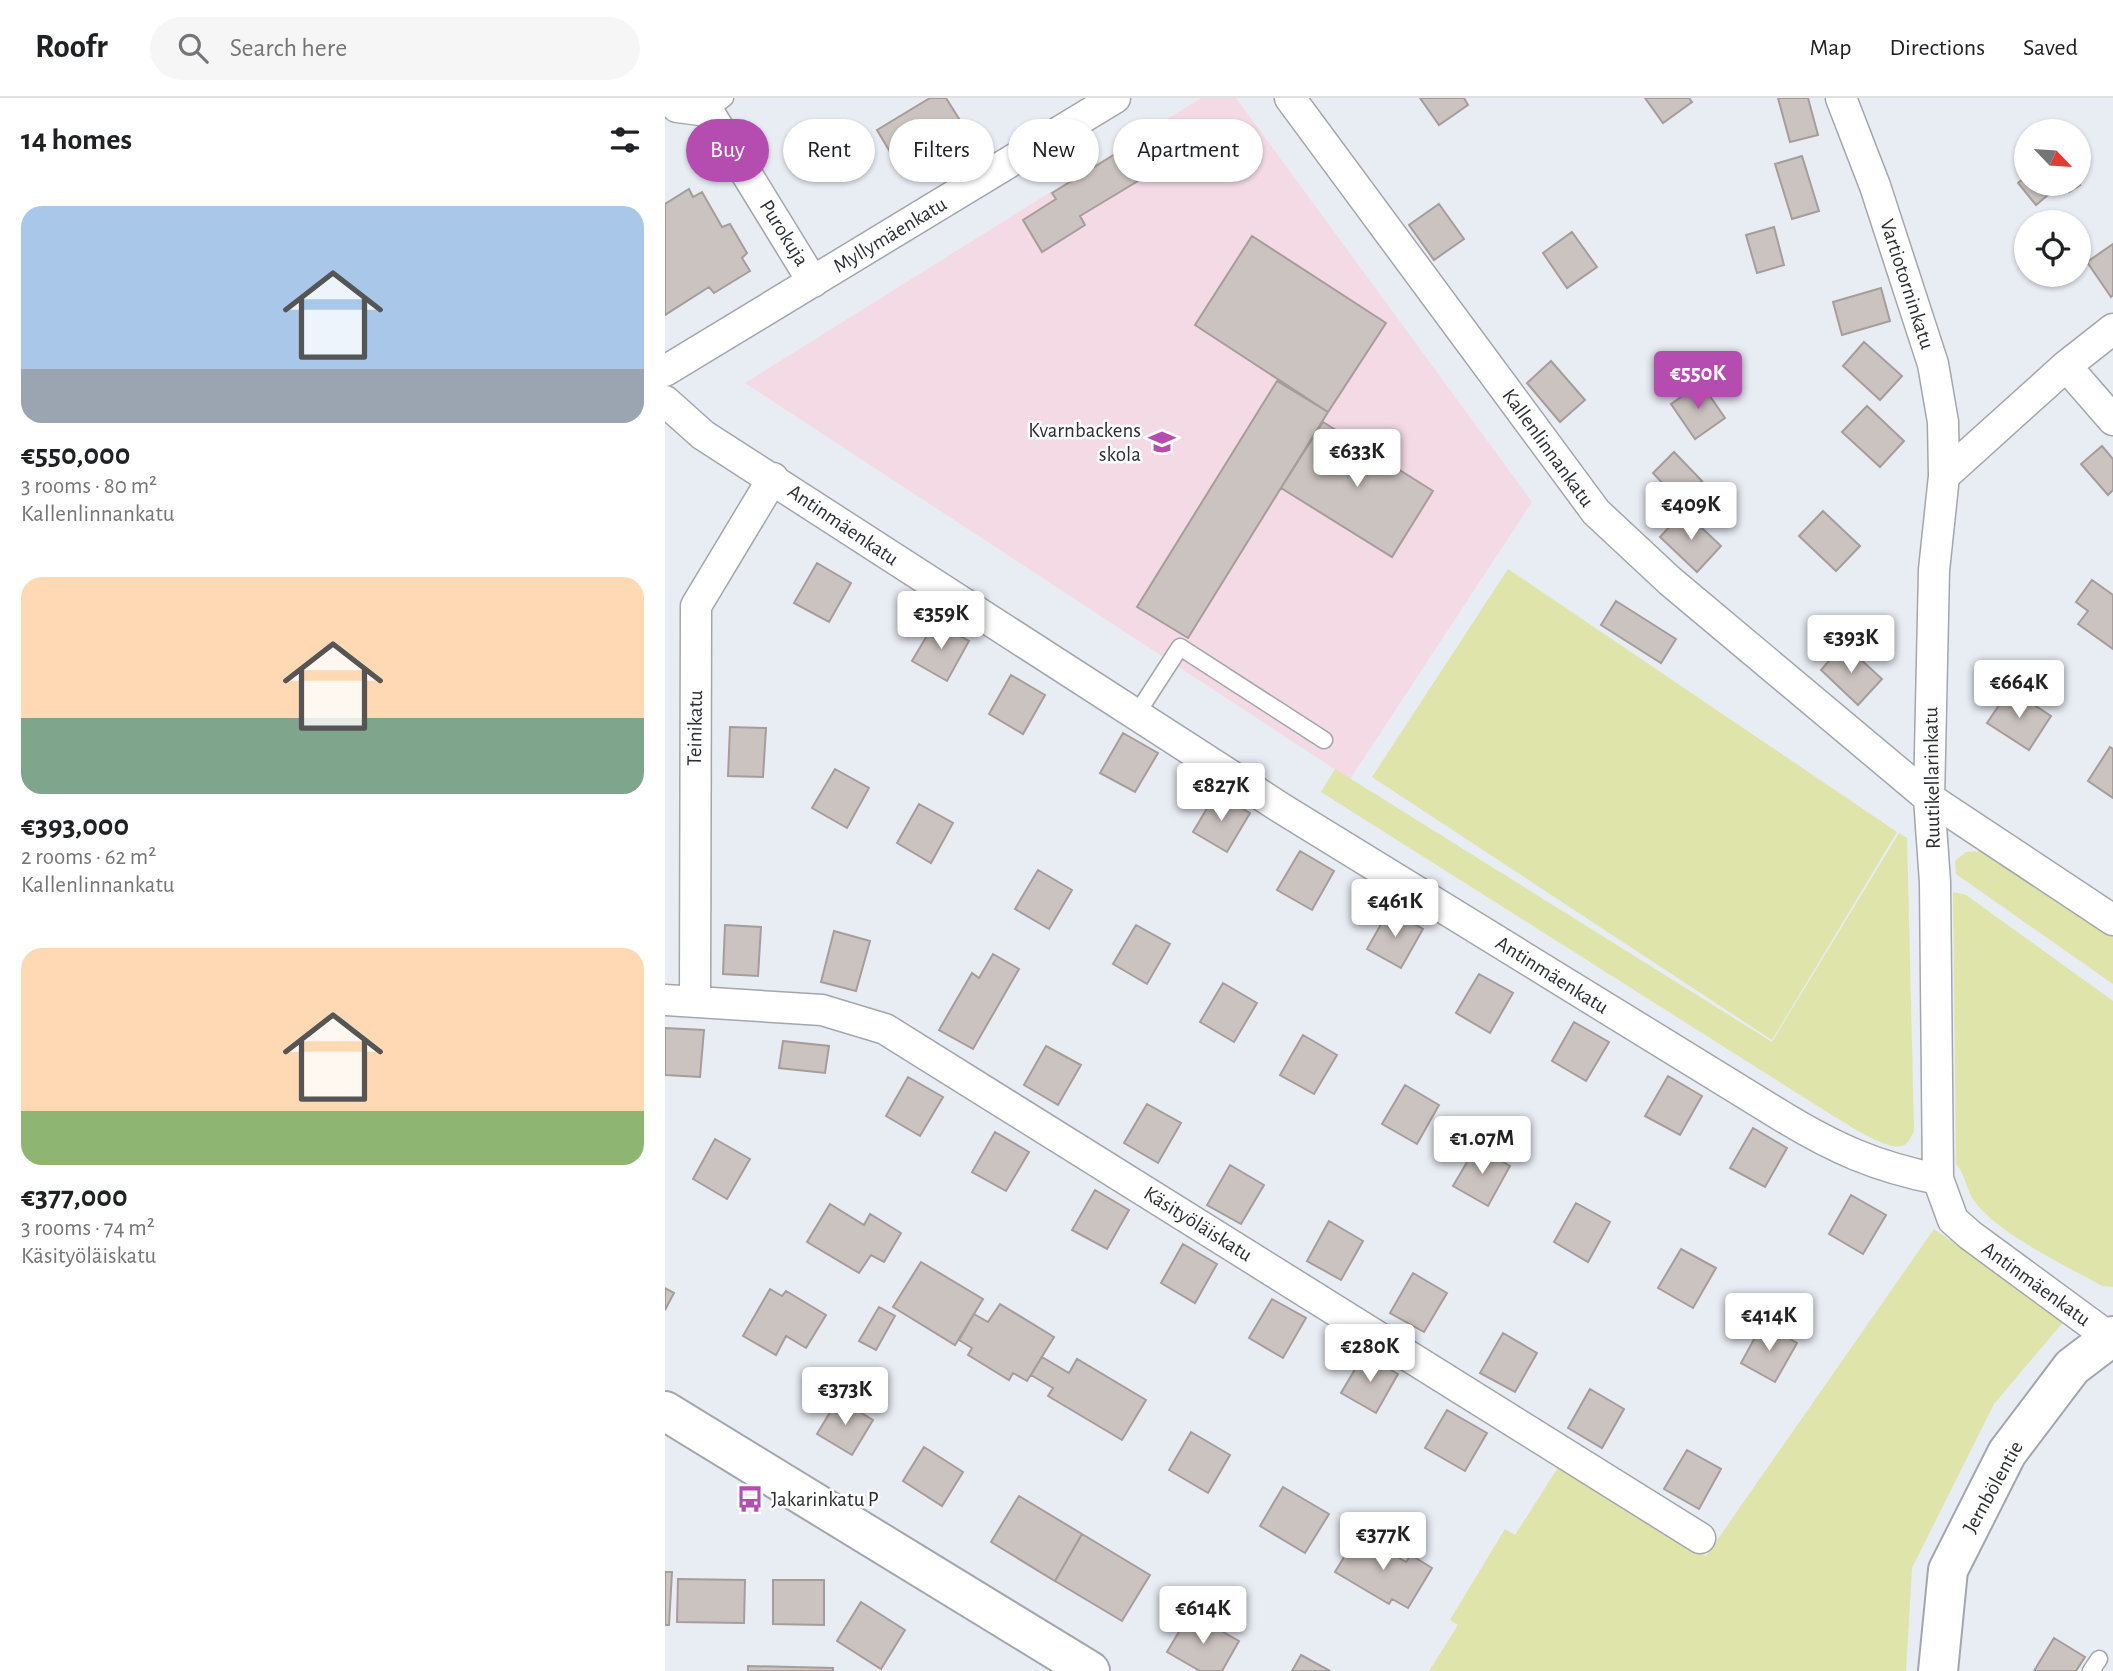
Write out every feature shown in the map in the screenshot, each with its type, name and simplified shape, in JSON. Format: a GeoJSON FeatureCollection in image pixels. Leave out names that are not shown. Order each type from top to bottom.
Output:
{"type":"FeatureCollection","features":[{"type":"Feature","properties":{"kind":"street","name":"Purokuja"},"geometry":{"type":"LineString","coordinates":[[676,98],[677,107],[716,105],[813,282]]}},
{"type":"Feature","properties":{"kind":"street","name":"Myllymäenkatu"},"geometry":{"type":"LineString","coordinates":[[665,372],[1115,98]]}},
{"type":"Feature","properties":{"kind":"street","name":"Kallenlinnankatu"},"geometry":{"type":"LineString","coordinates":[[1290,98],[1596,512],[1670,581],[1929,798],[2113,920]]}},
{"type":"Feature","properties":{"kind":"street","name":"Vartiotorninkatu"},"geometry":{"type":"LineString","coordinates":[[1845,100],[1933,364],[1943,422],[1944,477]]}},
{"type":"Feature","properties":{"kind":"street"},"geometry":{"type":"LineString","coordinates":[[1944,477],[2066,366],[2113,328]]}},
{"type":"Feature","properties":{"kind":"street"},"geometry":{"type":"LineString","coordinates":[[2066,366],[2113,420]]}},
{"type":"Feature","properties":{"kind":"street","name":"Antinmäenkatu"},"geometry":{"type":"LineString","coordinates":[[665,401],[703,435],[1136,715],[1825,1143],[1890,1170],[1938,1179],[1953,1220],[1969,1235],[2112,1337]]}},
{"type":"Feature","properties":{"kind":"street","name":"Ruutikellarinkatu"},"geometry":{"type":"LineString","coordinates":[[1938,1179],[1935,882],[1929,798],[1934,570],[1944,477]]}},
{"type":"Feature","properties":{"kind":"street","name":"Teinikatu"},"geometry":{"type":"LineString","coordinates":[[695,999],[696,606],[773,478]]}},
{"type":"Feature","properties":{"kind":"street","name":"Käsityöläiskatu"},"geometry":{"type":"LineString","coordinates":[[665,1000],[695,999],[822,1010],[885,1029],[1700,1538]]}},
{"type":"Feature","properties":{"kind":"street","name":"Jernbölentie"},"geometry":{"type":"LineString","coordinates":[[1938,1671],[1948,1570],[2007,1453],[2072,1367],[2112,1337]]}},
{"type":"Feature","properties":{"kind":"street"},"geometry":{"type":"LineString","coordinates":[[665,1411],[1090,1671]]}},
{"type":"Feature","properties":{"kind":"lane"},"geometry":{"type":"LineString","coordinates":[[1136,715],[1180,647],[1324,740]]}},
{"type":"Feature","properties":{"kind":"shaded area","name":"Kvarnbackens skola"},"geometry":{"type":"Polygon","coordinates":[[[1201,98],[1236,98],[1251,119],[1167,119],[1201,98]]]}},
{"type":"Feature","properties":{"kind":"shaded area","name":"Kvarnbackens skola"},"geometry":{"type":"Polygon","coordinates":[[[1263,135],[1532,502],[1350,779],[745,383],[1067,182],[1099,182],[1099,162],[1113,153],[1113,182],[1263,182],[1263,135]]]}},
{"type":"Feature","properties":{"kind":"green space"},"geometry":{"type":"Polygon","coordinates":[[[1508,569],[1897,832],[1772,1040],[1372,777],[1508,569]]]}},
{"type":"Feature","properties":{"kind":"green space"},"geometry":{"type":"Polygon","coordinates":[[[1335,769],[1772,1042],[1899,833],[1907,838],[1914,1131],[1910,1139],[1904,1145],[1889,1145],[1850,1126],[1321,792],[1335,769]]]}},
{"type":"Feature","properties":{"kind":"green space"},"geometry":{"type":"Polygon","coordinates":[[[1985,851],[2113,935],[2113,984],[1956,874],[1955,861],[1966,852],[1985,851]]]}},
{"type":"Feature","properties":{"kind":"green space"},"geometry":{"type":"Polygon","coordinates":[[[1953,892],[1966,895],[2113,1001],[2113,1287],[2102,1286],[2016,1238],[2000,1226],[1975,1202],[1956,1164],[1953,892]]]}},
{"type":"Feature","properties":{"kind":"green space"},"geometry":{"type":"Polygon","coordinates":[[[1934,1229],[2064,1321],[1994,1404],[1912,1568],[1906,1671],[1429,1671],[1458,1625],[1450,1620],[1505,1529],[1515,1535],[1559,1466],[1706,1556],[1934,1229]]]}},
{"type":"Feature","properties":{"kind":"building"},"geometry":{"type":"Polygon","coordinates":[[[930,98],[946,98],[959,119],[895,119],[930,98]]]}},
{"type":"Feature","properties":{"kind":"building"},"geometry":{"type":"Polygon","coordinates":[[[1420,98],[1464,98],[1468,105],[1439,125],[1420,98]]]}},
{"type":"Feature","properties":{"kind":"building"},"geometry":{"type":"Polygon","coordinates":[[[1645,98],[1689,98],[1692,102],[1663,123],[1645,98]]]}},
{"type":"Feature","properties":{"kind":"building"},"geometry":{"type":"Polygon","coordinates":[[[1778,98],[1808,98],[1818,135],[1790,142],[1778,98]]]}},
{"type":"Feature","properties":{"kind":"building"},"geometry":{"type":"Polygon","coordinates":[[[889,123],[889,150],[877,130],[889,123]]]}},
{"type":"Feature","properties":{"kind":"building"},"geometry":{"type":"Polygon","coordinates":[[[1113,155],[1113,182],[1136,182],[1080,216],[1085,225],[1042,252],[1023,220],[1056,199],[1052,193],[1070,182],[1099,182],[1099,164],[1113,155]]]}},
{"type":"Feature","properties":{"kind":"building"},"geometry":{"type":"Polygon","coordinates":[[[1802,156],[1819,211],[1792,219],[1775,164],[1802,156]]]}},
{"type":"Feature","properties":{"kind":"building"},"geometry":{"type":"Polygon","coordinates":[[[689,189],[693,197],[702,192],[722,227],[730,224],[747,253],[742,258],[750,271],[714,293],[709,287],[665,315],[665,204],[689,189]]]}},
{"type":"Feature","properties":{"kind":"building"},"geometry":{"type":"Polygon","coordinates":[[[2029,196],[2047,196],[2036,205],[2029,196]]]}},
{"type":"Feature","properties":{"kind":"building"},"geometry":{"type":"Polygon","coordinates":[[[1439,204],[1464,239],[1434,260],[1409,225],[1439,204]]]}},
{"type":"Feature","properties":{"kind":"building"},"geometry":{"type":"Polygon","coordinates":[[[1774,227],[1784,265],[1757,273],[1746,235],[1774,227]]]}},
{"type":"Feature","properties":{"kind":"building"},"geometry":{"type":"Polygon","coordinates":[[[1572,232],[1597,267],[1567,288],[1543,253],[1572,232]]]}},
{"type":"Feature","properties":{"kind":"building"},"geometry":{"type":"Polygon","coordinates":[[[1252,236],[1386,323],[1328,412],[1195,325],[1252,236]]]}},
{"type":"Feature","properties":{"kind":"building"},"geometry":{"type":"Polygon","coordinates":[[[2113,244],[2111,297],[2091,268],[2091,259],[2113,244]]]}},
{"type":"Feature","properties":{"kind":"building"},"geometry":{"type":"Polygon","coordinates":[[[1881,288],[1890,321],[1842,335],[1833,302],[1881,288]]]}},
{"type":"Feature","properties":{"kind":"building"},"geometry":{"type":"Polygon","coordinates":[[[1864,342],[1902,376],[1880,400],[1843,366],[1864,342]]]}},
{"type":"Feature","properties":{"kind":"building"},"geometry":{"type":"Polygon","coordinates":[[[1551,361],[1585,400],[1560,422],[1527,383],[1551,361]]]}},
{"type":"Feature","properties":{"kind":"building"},"geometry":{"type":"Polygon","coordinates":[[[1277,381],[1328,412],[1188,638],[1137,607],[1277,381]]]}},
{"type":"Feature","properties":{"kind":"building"},"geometry":{"type":"Polygon","coordinates":[[[1701,383],[1725,418],[1695,439],[1671,404],[1701,383]]]}},
{"type":"Feature","properties":{"kind":"building"},"geometry":{"type":"Polygon","coordinates":[[[1867,406],[1904,441],[1880,467],[1842,432],[1867,406]]]}},
{"type":"Feature","properties":{"kind":"building"},"geometry":{"type":"Polygon","coordinates":[[[1323,422],[1433,491],[1392,557],[1281,488],[1323,422]]]}},
{"type":"Feature","properties":{"kind":"building"},"geometry":{"type":"Polygon","coordinates":[[[2102,446],[2113,459],[2113,490],[2108,495],[2081,464],[2102,446]]]}},
{"type":"Feature","properties":{"kind":"building"},"geometry":{"type":"Polygon","coordinates":[[[1674,452],[1702,481],[1680,502],[1653,473],[1674,452]]]}},
{"type":"Feature","properties":{"kind":"building"},"geometry":{"type":"Polygon","coordinates":[[[1684,511],[1721,546],[1697,572],[1660,537],[1684,511]]]}},
{"type":"Feature","properties":{"kind":"building"},"geometry":{"type":"Polygon","coordinates":[[[1823,511],[1860,546],[1836,571],[1799,536],[1823,511]]]}},
{"type":"Feature","properties":{"kind":"building"},"geometry":{"type":"Polygon","coordinates":[[[817,563],[851,583],[829,622],[794,603],[817,563]]]}},
{"type":"Feature","properties":{"kind":"building"},"geometry":{"type":"Polygon","coordinates":[[[2092,580],[2113,595],[2113,649],[2078,624],[2088,611],[2076,602],[2092,580]]]}},
{"type":"Feature","properties":{"kind":"building"},"geometry":{"type":"Polygon","coordinates":[[[1616,601],[1676,639],[1661,663],[1601,625],[1616,601]]]}},
{"type":"Feature","properties":{"kind":"building"},"geometry":{"type":"Polygon","coordinates":[[[935,622],[969,641],[947,681],[912,661],[935,622]]]}},
{"type":"Feature","properties":{"kind":"building"},"geometry":{"type":"Polygon","coordinates":[[[1844,644],[1882,679],[1858,705],[1821,670],[1844,644]]]}},
{"type":"Feature","properties":{"kind":"building"},"geometry":{"type":"Polygon","coordinates":[[[1011,675],[1045,695],[1023,734],[989,714],[1011,675]]]}},
{"type":"Feature","properties":{"kind":"building"},"geometry":{"type":"Polygon","coordinates":[[[2010,689],[2051,716],[2029,750],[1987,723],[2010,689]]]}},
{"type":"Feature","properties":{"kind":"building"},"geometry":{"type":"Polygon","coordinates":[[[730,727],[766,728],[763,777],[728,776],[730,727]]]}},
{"type":"Feature","properties":{"kind":"building"},"geometry":{"type":"Polygon","coordinates":[[[1123,733],[1158,753],[1135,792],[1100,773],[1123,733]]]}},
{"type":"Feature","properties":{"kind":"building"},"geometry":{"type":"Polygon","coordinates":[[[2110,747],[2113,749],[2113,798],[2088,781],[2110,747]]]}},
{"type":"Feature","properties":{"kind":"building"},"geometry":{"type":"Polygon","coordinates":[[[835,769],[869,788],[847,828],[812,808],[835,769]]]}},
{"type":"Feature","properties":{"kind":"building"},"geometry":{"type":"Polygon","coordinates":[[[1216,793],[1250,813],[1227,852],[1193,832],[1216,793]]]}},
{"type":"Feature","properties":{"kind":"building"},"geometry":{"type":"Polygon","coordinates":[[[919,804],[953,823],[931,863],[897,843],[919,804]]]}},
{"type":"Feature","properties":{"kind":"building"},"geometry":{"type":"Polygon","coordinates":[[[1300,851],[1334,871],[1312,910],[1277,890],[1300,851]]]}},
{"type":"Feature","properties":{"kind":"building"},"geometry":{"type":"Polygon","coordinates":[[[1038,870],[1072,890],[1049,929],[1015,909],[1038,870]]]}},
{"type":"Feature","properties":{"kind":"building"},"geometry":{"type":"Polygon","coordinates":[[[1389,910],[1423,929],[1401,968],[1367,949],[1389,910]]]}},
{"type":"Feature","properties":{"kind":"building"},"geometry":{"type":"Polygon","coordinates":[[[725,925],[761,927],[758,976],[723,974],[725,925]]]}},
{"type":"Feature","properties":{"kind":"building"},"geometry":{"type":"Polygon","coordinates":[[[1136,925],[1170,944],[1147,984],[1113,964],[1136,925]]]}},
{"type":"Feature","properties":{"kind":"building"},"geometry":{"type":"Polygon","coordinates":[[[834,931],[870,941],[856,991],[821,982],[834,931]]]}},
{"type":"Feature","properties":{"kind":"building"},"geometry":{"type":"Polygon","coordinates":[[[993,954],[1019,969],[973,1049],[939,1030],[972,973],[979,978],[993,954]]]}},
{"type":"Feature","properties":{"kind":"building"},"geometry":{"type":"Polygon","coordinates":[[[1479,974],[1513,993],[1490,1033],[1456,1013],[1479,974]]]}},
{"type":"Feature","properties":{"kind":"building"},"geometry":{"type":"Polygon","coordinates":[[[1223,983],[1257,1003],[1234,1042],[1200,1022],[1223,983]]]}},
{"type":"Feature","properties":{"kind":"building"},"geometry":{"type":"Polygon","coordinates":[[[1574,1022],[1609,1042],[1586,1081],[1552,1061],[1574,1022]]]}},
{"type":"Feature","properties":{"kind":"building"},"geometry":{"type":"Polygon","coordinates":[[[665,1028],[704,1030],[700,1077],[665,1075],[665,1028]]]}},
{"type":"Feature","properties":{"kind":"building"},"geometry":{"type":"Polygon","coordinates":[[[1303,1035],[1337,1055],[1314,1094],[1280,1075],[1303,1035]]]}},
{"type":"Feature","properties":{"kind":"building"},"geometry":{"type":"Polygon","coordinates":[[[783,1041],[829,1046],[825,1073],[779,1068],[783,1041]]]}},
{"type":"Feature","properties":{"kind":"building"},"geometry":{"type":"Polygon","coordinates":[[[1046,1046],[1081,1065],[1058,1105],[1024,1085],[1046,1046]]]}},
{"type":"Feature","properties":{"kind":"building"},"geometry":{"type":"Polygon","coordinates":[[[1668,1076],[1702,1096],[1680,1135],[1645,1116],[1668,1076]]]}},
{"type":"Feature","properties":{"kind":"building"},"geometry":{"type":"Polygon","coordinates":[[[908,1077],[943,1097],[920,1136],[886,1116],[908,1077]]]}},
{"type":"Feature","properties":{"kind":"building"},"geometry":{"type":"Polygon","coordinates":[[[1405,1085],[1439,1105],[1417,1144],[1382,1124],[1405,1085]]]}},
{"type":"Feature","properties":{"kind":"building"},"geometry":{"type":"Polygon","coordinates":[[[1147,1104],[1181,1123],[1158,1163],[1124,1143],[1147,1104]]]}},
{"type":"Feature","properties":{"kind":"building"},"geometry":{"type":"Polygon","coordinates":[[[1753,1128],[1787,1148],[1765,1187],[1730,1168],[1753,1128]]]}},
{"type":"Feature","properties":{"kind":"building"},"geometry":{"type":"Polygon","coordinates":[[[995,1132],[1029,1152],[1006,1191],[972,1172],[995,1132]]]}},
{"type":"Feature","properties":{"kind":"building"},"geometry":{"type":"Polygon","coordinates":[[[715,1139],[750,1159],[727,1199],[693,1179],[715,1139]]]}},
{"type":"Feature","properties":{"kind":"building"},"geometry":{"type":"Polygon","coordinates":[[[1476,1147],[1510,1166],[1488,1206],[1453,1186],[1476,1147]]]}},
{"type":"Feature","properties":{"kind":"building"},"geometry":{"type":"Polygon","coordinates":[[[1230,1165],[1264,1185],[1241,1224],[1207,1205],[1230,1165]]]}},
{"type":"Feature","properties":{"kind":"building"},"geometry":{"type":"Polygon","coordinates":[[[1095,1190],[1129,1210],[1107,1249],[1072,1230],[1095,1190]]]}},
{"type":"Feature","properties":{"kind":"building"},"geometry":{"type":"Polygon","coordinates":[[[1851,1195],[1886,1215],[1863,1254],[1829,1234],[1851,1195]]]}},
{"type":"Feature","properties":{"kind":"building"},"geometry":{"type":"Polygon","coordinates":[[[1576,1203],[1610,1222],[1588,1262],[1554,1242],[1576,1203]]]}},
{"type":"Feature","properties":{"kind":"building"},"geometry":{"type":"Polygon","coordinates":[[[830,1204],[864,1225],[870,1214],[901,1233],[884,1262],[871,1255],[859,1273],[807,1242],[830,1204]]]}},
{"type":"Feature","properties":{"kind":"building"},"geometry":{"type":"Polygon","coordinates":[[[1329,1221],[1363,1241],[1341,1280],[1307,1261],[1329,1221]]]}},
{"type":"Feature","properties":{"kind":"building"},"geometry":{"type":"Polygon","coordinates":[[[1183,1244],[1217,1264],[1195,1303],[1161,1283],[1183,1244]]]}},
{"type":"Feature","properties":{"kind":"building"},"geometry":{"type":"Polygon","coordinates":[[[1681,1249],[1716,1268],[1693,1308],[1658,1288],[1681,1249]]]}},
{"type":"Feature","properties":{"kind":"building"},"geometry":{"type":"Polygon","coordinates":[[[921,1262],[983,1299],[955,1345],[893,1307],[921,1262]]]}},
{"type":"Feature","properties":{"kind":"building"},"geometry":{"type":"Polygon","coordinates":[[[1413,1273],[1447,1293],[1424,1332],[1390,1313],[1413,1273]]]}},
{"type":"Feature","properties":{"kind":"building"},"geometry":{"type":"Polygon","coordinates":[[[665,1288],[674,1293],[665,1310],[665,1288]]]}},
{"type":"Feature","properties":{"kind":"building"},"geometry":{"type":"Polygon","coordinates":[[[770,1289],[782,1296],[786,1291],[826,1315],[806,1348],[786,1336],[776,1355],[743,1336],[770,1289]]]}},
{"type":"Feature","properties":{"kind":"building"},"geometry":{"type":"Polygon","coordinates":[[[1272,1299],[1306,1318],[1283,1358],[1249,1338],[1272,1299]]]}},
{"type":"Feature","properties":{"kind":"building"},"geometry":{"type":"Polygon","coordinates":[[[1000,1304],[1054,1337],[1027,1381],[1013,1373],[1009,1380],[968,1355],[972,1348],[959,1340],[974,1314],[988,1322],[1000,1304]]]}},
{"type":"Feature","properties":{"kind":"building"},"geometry":{"type":"Polygon","coordinates":[[[879,1307],[895,1316],[876,1350],[859,1341],[879,1307]]]}},
{"type":"Feature","properties":{"kind":"building"},"geometry":{"type":"Polygon","coordinates":[[[1763,1323],[1797,1343],[1775,1382],[1741,1363],[1763,1323]]]}},
{"type":"Feature","properties":{"kind":"building"},"geometry":{"type":"Polygon","coordinates":[[[1503,1333],[1537,1353],[1515,1392],[1480,1373],[1503,1333]]]}},
{"type":"Feature","properties":{"kind":"building"},"geometry":{"type":"Polygon","coordinates":[[[1364,1354],[1398,1374],[1376,1413],[1341,1393],[1364,1354]]]}},
{"type":"Feature","properties":{"kind":"building"},"geometry":{"type":"Polygon","coordinates":[[[1042,1357],[1069,1373],[1077,1359],[1146,1400],[1122,1440],[1048,1396],[1053,1388],[1031,1375],[1042,1357]]]}},
{"type":"Feature","properties":{"kind":"building"},"geometry":{"type":"Polygon","coordinates":[[[1590,1389],[1624,1409],[1602,1448],[1568,1428],[1590,1389]]]}},
{"type":"Feature","properties":{"kind":"building"},"geometry":{"type":"Polygon","coordinates":[[[838,1399],[873,1420],[852,1455],[817,1434],[838,1399]]]}},
{"type":"Feature","properties":{"kind":"building"},"geometry":{"type":"Polygon","coordinates":[[[1447,1410],[1487,1433],[1465,1471],[1425,1448],[1447,1410]]]}},
{"type":"Feature","properties":{"kind":"building"},"geometry":{"type":"Polygon","coordinates":[[[1191,1432],[1230,1455],[1208,1493],[1169,1470],[1191,1432]]]}},
{"type":"Feature","properties":{"kind":"building"},"geometry":{"type":"Polygon","coordinates":[[[924,1447],[963,1472],[942,1506],[903,1481],[924,1447]]]}},
{"type":"Feature","properties":{"kind":"building"},"geometry":{"type":"Polygon","coordinates":[[[1687,1450],[1721,1469],[1699,1509],[1664,1489],[1687,1450]]]}},
{"type":"Feature","properties":{"kind":"building"},"geometry":{"type":"Polygon","coordinates":[[[1283,1487],[1329,1514],[1305,1553],[1260,1526],[1283,1487]]]}},
{"type":"Feature","properties":{"kind":"building"},"geometry":{"type":"Polygon","coordinates":[[[1019,1496],[1082,1534],[1055,1581],[991,1542],[1019,1496]]]}},
{"type":"Feature","properties":{"kind":"building"},"geometry":{"type":"Polygon","coordinates":[[[1082,1534],[1150,1575],[1122,1621],[1055,1581],[1082,1534]]]}},
{"type":"Feature","properties":{"kind":"building"},"geometry":{"type":"Polygon","coordinates":[[[1358,1534],[1406,1562],[1411,1555],[1432,1568],[1408,1608],[1392,1599],[1389,1604],[1335,1572],[1358,1534]]]}},
{"type":"Feature","properties":{"kind":"building"},"geometry":{"type":"Polygon","coordinates":[[[665,1572],[672,1572],[669,1625],[665,1625],[665,1572]]]}},
{"type":"Feature","properties":{"kind":"building"},"geometry":{"type":"Polygon","coordinates":[[[678,1579],[745,1580],[744,1623],[677,1622],[678,1579]]]}},
{"type":"Feature","properties":{"kind":"building"},"geometry":{"type":"Polygon","coordinates":[[[773,1580],[824,1580],[824,1625],[773,1624],[773,1580]]]}},
{"type":"Feature","properties":{"kind":"building"},"geometry":{"type":"Polygon","coordinates":[[[861,1602],[905,1630],[881,1669],[837,1641],[861,1602]]]}},
{"type":"Feature","properties":{"kind":"building"},"geometry":{"type":"Polygon","coordinates":[[[1190,1613],[1239,1641],[1222,1671],[1200,1671],[1167,1652],[1190,1613]]]}},
{"type":"Feature","properties":{"kind":"building"},"geometry":{"type":"Polygon","coordinates":[[[2054,1638],[2085,1657],[2076,1671],[2034,1671],[2054,1638]]]}},
{"type":"Feature","properties":{"kind":"building"},"geometry":{"type":"Polygon","coordinates":[[[1301,1655],[1330,1671],[1292,1671],[1301,1655]]]}},
{"type":"Feature","properties":{"kind":"building"},"geometry":{"type":"Polygon","coordinates":[[[748,1666],[833,1668],[833,1671],[748,1671],[748,1666]]]}},
{"type":"Feature","properties":{"kind":"place","name":"Kvarnbackens skola"},"geometry":{"type":"Point","coordinates":[1162,442]}},
{"type":"Feature","properties":{"kind":"place","name":"Jakarinkatu P"},"geometry":{"type":"Point","coordinates":[750,1499]}}]}
